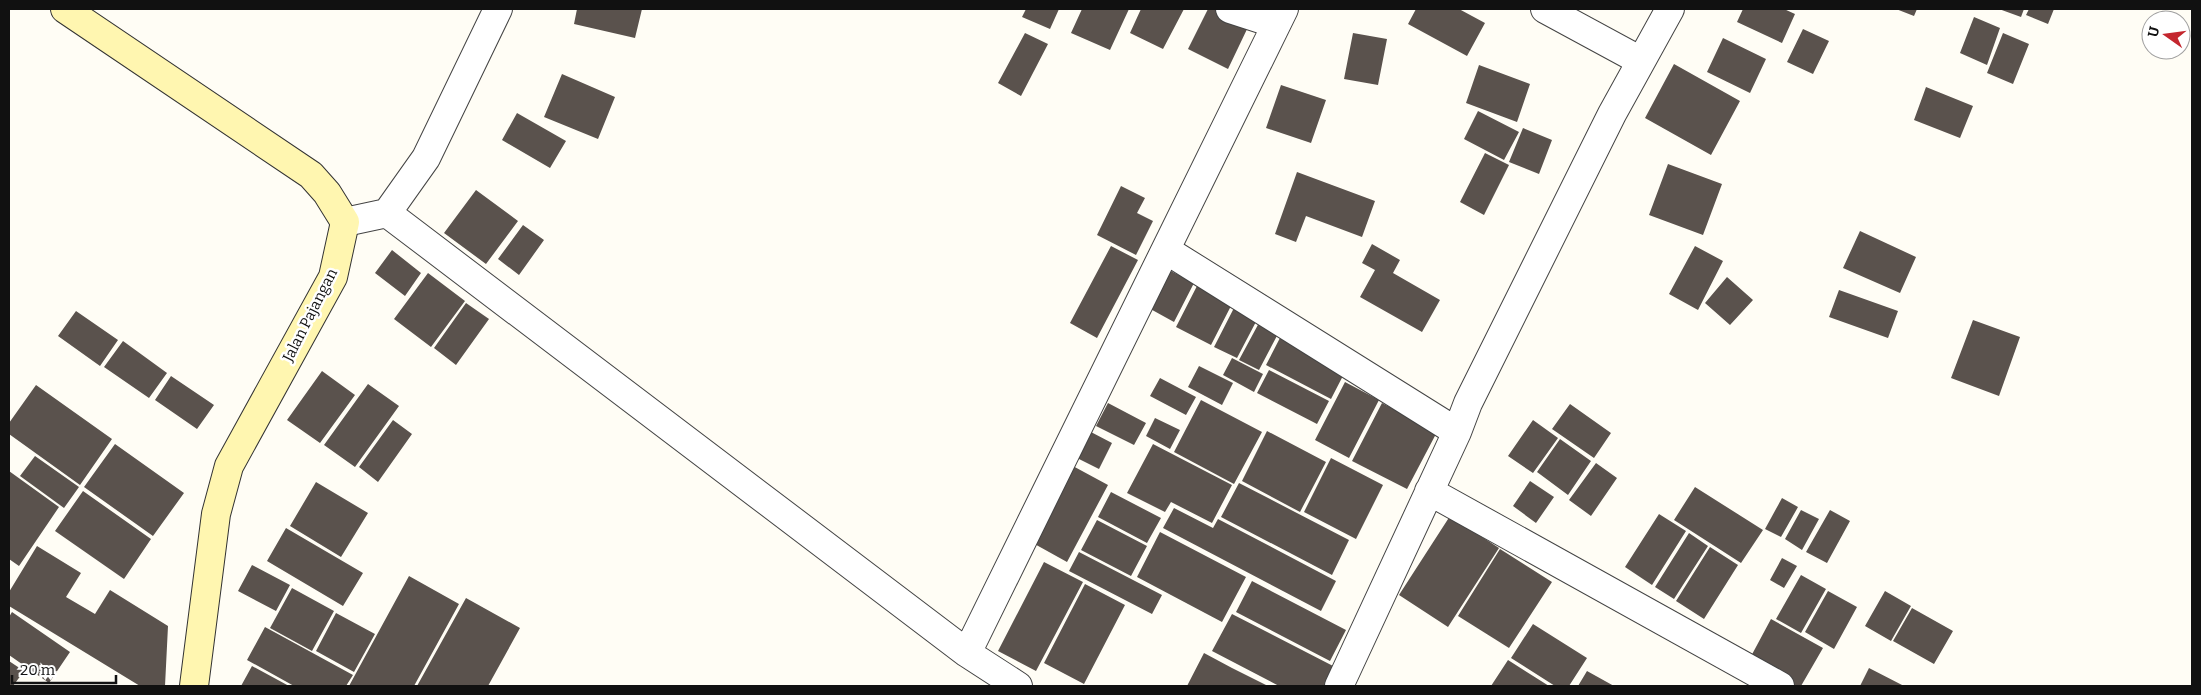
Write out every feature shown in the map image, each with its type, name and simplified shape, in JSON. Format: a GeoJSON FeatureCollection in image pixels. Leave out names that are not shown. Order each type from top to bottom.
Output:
{"type":"FeatureCollection","features":[{"type":"Feature","properties":{"kind":"main road"},"geometry":{"type":"LineString","coordinates":[[65,9],[311,176],[327,193],[345,222]]}},
{"type":"Feature","properties":{"kind":"main road","name":"Jalan Pajangan"},"geometry":{"type":"LineString","coordinates":[[194,686],[216,514],[229,466],[333,276],[345,222]]}},
{"type":"Feature","properties":{"kind":"street"},"geometry":{"type":"LineString","coordinates":[[345,222],[387,213],[426,158],[498,9]]}},
{"type":"Feature","properties":{"kind":"street"},"geometry":{"type":"LineString","coordinates":[[966,653],[1280,16],[1230,9]]}},
{"type":"Feature","properties":{"kind":"street"},"geometry":{"type":"LineString","coordinates":[[1545,9],[1641,61]]}},
{"type":"Feature","properties":{"kind":"street"},"geometry":{"type":"LineString","coordinates":[[1339,686],[1457,432],[1468,403],[1612,114],[1670,9]]}},
{"type":"Feature","properties":{"kind":"street"},"geometry":{"type":"LineString","coordinates":[[387,213],[966,653],[1018,686]]}},
{"type":"Feature","properties":{"kind":"street"},"geometry":{"type":"LineString","coordinates":[[1166,250],[1457,432]]}},
{"type":"Feature","properties":{"kind":"street"},"geometry":{"type":"LineString","coordinates":[[1429,491],[1780,686]]}},
{"type":"Feature","properties":{"kind":"building"},"geometry":{"type":"Polygon","coordinates":[[[577,9],[642,9],[635,38],[574,24],[577,9]]]}},
{"type":"Feature","properties":{"kind":"building"},"geometry":{"type":"Polygon","coordinates":[[[1026,9],[1059,9],[1050,29],[1022,17],[1026,9]]]}},
{"type":"Feature","properties":{"kind":"building"},"geometry":{"type":"Polygon","coordinates":[[[1082,9],[1129,9],[1110,50],[1071,33],[1082,9]]]}},
{"type":"Feature","properties":{"kind":"building"},"geometry":{"type":"Polygon","coordinates":[[[1141,9],[1184,9],[1163,49],[1130,33],[1141,9]]]}},
{"type":"Feature","properties":{"kind":"building"},"geometry":{"type":"Polygon","coordinates":[[[1208,9],[1215,9],[1249,25],[1228,69],[1188,49],[1208,9]]]}},
{"type":"Feature","properties":{"kind":"building"},"geometry":{"type":"Polygon","coordinates":[[[1416,9],[1459,9],[1485,23],[1467,56],[1408,24],[1416,9]]]}},
{"type":"Feature","properties":{"kind":"building"},"geometry":{"type":"Polygon","coordinates":[[[1743,9],[1784,9],[1795,14],[1782,43],[1737,22],[1743,9]]]}},
{"type":"Feature","properties":{"kind":"building"},"geometry":{"type":"Polygon","coordinates":[[[1896,9],[1917,9],[1914,16],[1896,9]]]}},
{"type":"Feature","properties":{"kind":"building"},"geometry":{"type":"Polygon","coordinates":[[[1999,9],[2024,9],[2021,17],[1999,9]]]}},
{"type":"Feature","properties":{"kind":"building"},"geometry":{"type":"Polygon","coordinates":[[[2029,9],[2054,9],[2048,24],[2026,15],[2029,9]]]}},
{"type":"Feature","properties":{"kind":"building"},"geometry":{"type":"Polygon","coordinates":[[[1974,17],[2000,28],[1987,65],[1960,53],[1974,17]]]}},
{"type":"Feature","properties":{"kind":"building"},"geometry":{"type":"Polygon","coordinates":[[[1803,29],[1829,41],[1813,74],[1787,62],[1803,29]]]}},
{"type":"Feature","properties":{"kind":"building"},"geometry":{"type":"Polygon","coordinates":[[[1025,33],[1048,44],[1021,96],[998,83],[1025,33]]]}},
{"type":"Feature","properties":{"kind":"building"},"geometry":{"type":"Polygon","coordinates":[[[1353,33],[1387,39],[1378,85],[1344,79],[1353,33]]]}},
{"type":"Feature","properties":{"kind":"building"},"geometry":{"type":"Polygon","coordinates":[[[2003,33],[2029,44],[2013,84],[1987,73],[2003,33]]]}},
{"type":"Feature","properties":{"kind":"building"},"geometry":{"type":"Polygon","coordinates":[[[1723,38],[1766,59],[1750,93],[1707,72],[1723,38]]]}},
{"type":"Feature","properties":{"kind":"building"},"geometry":{"type":"Polygon","coordinates":[[[1674,64],[1740,101],[1711,155],[1645,118],[1674,64]]]}},
{"type":"Feature","properties":{"kind":"building"},"geometry":{"type":"Polygon","coordinates":[[[1479,65],[1530,84],[1517,122],[1466,103],[1479,65]]]}},
{"type":"Feature","properties":{"kind":"building"},"geometry":{"type":"Polygon","coordinates":[[[562,74],[615,97],[598,139],[544,117],[562,74]]]}},
{"type":"Feature","properties":{"kind":"building"},"geometry":{"type":"Polygon","coordinates":[[[1281,85],[1326,100],[1311,143],[1266,128],[1281,85]]]}},
{"type":"Feature","properties":{"kind":"building"},"geometry":{"type":"Polygon","coordinates":[[[1926,87],[1973,106],[1960,138],[1914,120],[1926,87]]]}},
{"type":"Feature","properties":{"kind":"building"},"geometry":{"type":"Polygon","coordinates":[[[1478,111],[1519,132],[1504,160],[1464,139],[1478,111]]]}},
{"type":"Feature","properties":{"kind":"building"},"geometry":{"type":"Polygon","coordinates":[[[517,113],[566,141],[550,168],[502,140],[517,113]]]}},
{"type":"Feature","properties":{"kind":"building"},"geometry":{"type":"Polygon","coordinates":[[[1523,128],[1552,140],[1539,174],[1509,162],[1523,128]]]}},
{"type":"Feature","properties":{"kind":"building"},"geometry":{"type":"Polygon","coordinates":[[[1485,153],[1509,165],[1484,215],[1460,202],[1485,153]]]}},
{"type":"Feature","properties":{"kind":"building"},"geometry":{"type":"Polygon","coordinates":[[[1668,164],[1722,184],[1703,235],[1649,215],[1668,164]]]}},
{"type":"Feature","properties":{"kind":"building"},"geometry":{"type":"Polygon","coordinates":[[[1297,172],[1375,201],[1362,237],[1306,216],[1296,242],[1275,234],[1297,172]]]}},
{"type":"Feature","properties":{"kind":"building"},"geometry":{"type":"Polygon","coordinates":[[[1121,186],[1145,198],[1137,213],[1153,221],[1136,255],[1097,235],[1121,186]]]}},
{"type":"Feature","properties":{"kind":"building"},"geometry":{"type":"Polygon","coordinates":[[[476,190],[518,221],[486,264],[444,233],[476,190]]]}},
{"type":"Feature","properties":{"kind":"building"},"geometry":{"type":"Polygon","coordinates":[[[523,225],[544,240],[519,275],[498,259],[523,225]]]}},
{"type":"Feature","properties":{"kind":"building"},"geometry":{"type":"Polygon","coordinates":[[[1860,231],[1916,257],[1900,293],[1843,268],[1860,231]]]}},
{"type":"Feature","properties":{"kind":"building"},"geometry":{"type":"Polygon","coordinates":[[[1372,244],[1400,260],[1393,273],[1440,300],[1422,332],[1360,297],[1375,270],[1362,263],[1372,244]]]}},
{"type":"Feature","properties":{"kind":"building"},"geometry":{"type":"Polygon","coordinates":[[[1111,246],[1138,260],[1097,338],[1070,323],[1111,246]]]}},
{"type":"Feature","properties":{"kind":"building"},"geometry":{"type":"Polygon","coordinates":[[[1695,246],[1723,261],[1698,310],[1669,294],[1695,246]]]}},
{"type":"Feature","properties":{"kind":"building"},"geometry":{"type":"Polygon","coordinates":[[[392,250],[421,273],[405,296],[375,273],[392,250]]]}},
{"type":"Feature","properties":{"kind":"building"},"geometry":{"type":"Polygon","coordinates":[[[1165,268],[1194,283],[1174,322],[1145,306],[1165,268]]]}},
{"type":"Feature","properties":{"kind":"building"},"geometry":{"type":"Polygon","coordinates":[[[428,273],[465,301],[431,347],[394,319],[428,273]]]}},
{"type":"Feature","properties":{"kind":"building"},"geometry":{"type":"Polygon","coordinates":[[[1727,277],[1753,300],[1730,325],[1705,303],[1727,277]]]}},
{"type":"Feature","properties":{"kind":"building"},"geometry":{"type":"Polygon","coordinates":[[[1198,284],[1233,302],[1211,345],[1176,327],[1198,284]]]}},
{"type":"Feature","properties":{"kind":"building"},"geometry":{"type":"Polygon","coordinates":[[[1839,290],[1898,311],[1888,338],[1829,317],[1839,290]]]}},
{"type":"Feature","properties":{"kind":"building"},"geometry":{"type":"Polygon","coordinates":[[[466,303],[489,319],[456,365],[434,348],[466,303]]]}},
{"type":"Feature","properties":{"kind":"building"},"geometry":{"type":"Polygon","coordinates":[[[1236,304],[1259,316],[1237,358],[1214,347],[1236,304]]]}},
{"type":"Feature","properties":{"kind":"building"},"geometry":{"type":"Polygon","coordinates":[[[76,311],[118,340],[100,366],[58,336],[76,311]]]}},
{"type":"Feature","properties":{"kind":"building"},"geometry":{"type":"Polygon","coordinates":[[[1973,320],[2020,337],[1999,396],[1951,378],[1973,320]]]}},
{"type":"Feature","properties":{"kind":"building"},"geometry":{"type":"Polygon","coordinates":[[[1260,321],[1279,332],[1259,370],[1239,360],[1260,321]]]}},
{"type":"Feature","properties":{"kind":"building"},"geometry":{"type":"Polygon","coordinates":[[[1282,334],[1347,368],[1331,399],[1266,365],[1282,334]]]}},
{"type":"Feature","properties":{"kind":"building"},"geometry":{"type":"Polygon","coordinates":[[[123,341],[167,373],[149,398],[104,367],[123,341]]]}},
{"type":"Feature","properties":{"kind":"building"},"geometry":{"type":"Polygon","coordinates":[[[1232,358],[1263,374],[1254,392],[1223,375],[1232,358]]]}},
{"type":"Feature","properties":{"kind":"building"},"geometry":{"type":"Polygon","coordinates":[[[1199,366],[1233,383],[1222,405],[1188,387],[1199,366]]]}},
{"type":"Feature","properties":{"kind":"building"},"geometry":{"type":"Polygon","coordinates":[[[1269,370],[1329,401],[1317,424],[1257,393],[1269,370]]]}},
{"type":"Feature","properties":{"kind":"building"},"geometry":{"type":"Polygon","coordinates":[[[322,371],[355,395],[320,443],[287,420],[322,371]]]}},
{"type":"Feature","properties":{"kind":"building"},"geometry":{"type":"Polygon","coordinates":[[[171,376],[214,405],[197,429],[155,400],[171,376]]]}},
{"type":"Feature","properties":{"kind":"building"},"geometry":{"type":"Polygon","coordinates":[[[1160,378],[1196,397],[1186,415],[1150,396],[1160,378]]]}},
{"type":"Feature","properties":{"kind":"building"},"geometry":{"type":"Polygon","coordinates":[[[1345,382],[1379,400],[1349,458],[1315,440],[1345,382]]]}},
{"type":"Feature","properties":{"kind":"building"},"geometry":{"type":"Polygon","coordinates":[[[368,384],[399,406],[355,467],[324,445],[368,384]]]}},
{"type":"Feature","properties":{"kind":"building"},"geometry":{"type":"Polygon","coordinates":[[[36,385],[112,439],[80,485],[9,434],[9,423],[36,385]]]}},
{"type":"Feature","properties":{"kind":"building"},"geometry":{"type":"Polygon","coordinates":[[[1201,400],[1262,432],[1234,484],[1174,452],[1201,400]]]}},
{"type":"Feature","properties":{"kind":"building"},"geometry":{"type":"Polygon","coordinates":[[[1108,403],[1146,423],[1134,445],[1096,426],[1108,403]]]}},
{"type":"Feature","properties":{"kind":"building"},"geometry":{"type":"Polygon","coordinates":[[[1382,403],[1437,432],[1407,489],[1352,461],[1382,403]]]}},
{"type":"Feature","properties":{"kind":"building"},"geometry":{"type":"Polygon","coordinates":[[[1570,404],[1611,433],[1594,458],[1552,429],[1570,404]]]}},
{"type":"Feature","properties":{"kind":"building"},"geometry":{"type":"Polygon","coordinates":[[[1155,418],[1180,430],[1170,449],[1146,436],[1155,418]]]}},
{"type":"Feature","properties":{"kind":"building"},"geometry":{"type":"Polygon","coordinates":[[[393,420],[412,434],[378,482],[359,467],[393,420]]]}},
{"type":"Feature","properties":{"kind":"building"},"geometry":{"type":"Polygon","coordinates":[[[1533,420],[1558,438],[1533,473],[1508,456],[1533,420]]]}},
{"type":"Feature","properties":{"kind":"building"},"geometry":{"type":"Polygon","coordinates":[[[1089,431],[1112,443],[1099,469],[1075,457],[1089,431]]]}},
{"type":"Feature","properties":{"kind":"building"},"geometry":{"type":"Polygon","coordinates":[[[1267,431],[1326,462],[1300,512],[1242,481],[1267,431]]]}},
{"type":"Feature","properties":{"kind":"building"},"geometry":{"type":"Polygon","coordinates":[[[1560,439],[1591,461],[1568,495],[1537,472],[1560,439]]]}},
{"type":"Feature","properties":{"kind":"building"},"geometry":{"type":"Polygon","coordinates":[[[115,444],[184,493],[153,536],[84,487],[115,444]]]}},
{"type":"Feature","properties":{"kind":"building"},"geometry":{"type":"Polygon","coordinates":[[[1153,444],[1232,485],[1212,523],[1171,502],[1165,512],[1127,493],[1153,444]]]}},
{"type":"Feature","properties":{"kind":"building"},"geometry":{"type":"Polygon","coordinates":[[[35,456],[79,487],[64,508],[20,476],[35,456]]]}},
{"type":"Feature","properties":{"kind":"building"},"geometry":{"type":"Polygon","coordinates":[[[1331,458],[1383,485],[1356,539],[1304,512],[1331,458]]]}},
{"type":"Feature","properties":{"kind":"building"},"geometry":{"type":"Polygon","coordinates":[[[1596,463],[1617,478],[1591,516],[1569,500],[1596,463]]]}},
{"type":"Feature","properties":{"kind":"building"},"geometry":{"type":"Polygon","coordinates":[[[1071,465],[1108,485],[1067,562],[1031,542],[1071,465]]]}},
{"type":"Feature","properties":{"kind":"building"},"geometry":{"type":"Polygon","coordinates":[[[9,471],[59,507],[19,566],[9,559],[9,471]]]}},
{"type":"Feature","properties":{"kind":"building"},"geometry":{"type":"Polygon","coordinates":[[[1530,481],[1554,497],[1536,523],[1513,506],[1530,481]]]}},
{"type":"Feature","properties":{"kind":"building"},"geometry":{"type":"Polygon","coordinates":[[[316,482],[368,513],[341,557],[290,526],[316,482]]]}},
{"type":"Feature","properties":{"kind":"building"},"geometry":{"type":"Polygon","coordinates":[[[1239,483],[1349,540],[1332,575],[1221,517],[1239,483]]]}},
{"type":"Feature","properties":{"kind":"building"},"geometry":{"type":"Polygon","coordinates":[[[1695,487],[1763,530],[1741,563],[1674,520],[1695,487]]]}},
{"type":"Feature","properties":{"kind":"building"},"geometry":{"type":"Polygon","coordinates":[[[83,491],[151,539],[124,579],[55,531],[83,491]]]}},
{"type":"Feature","properties":{"kind":"building"},"geometry":{"type":"Polygon","coordinates":[[[1111,492],[1161,518],[1147,543],[1098,517],[1111,492]]]}},
{"type":"Feature","properties":{"kind":"building"},"geometry":{"type":"Polygon","coordinates":[[[1782,498],[1798,507],[1781,537],[1765,529],[1782,498]]]}},
{"type":"Feature","properties":{"kind":"building"},"geometry":{"type":"Polygon","coordinates":[[[1174,508],[1213,528],[1218,519],[1336,581],[1321,611],[1163,528],[1174,508]]]}},
{"type":"Feature","properties":{"kind":"building"},"geometry":{"type":"Polygon","coordinates":[[[1801,510],[1819,519],[1802,550],[1785,539],[1801,510]]]}},
{"type":"Feature","properties":{"kind":"building"},"geometry":{"type":"Polygon","coordinates":[[[1830,510],[1850,521],[1827,563],[1806,552],[1830,510]]]}},
{"type":"Feature","properties":{"kind":"building"},"geometry":{"type":"Polygon","coordinates":[[[1659,514],[1686,531],[1652,585],[1625,567],[1659,514]]]}},
{"type":"Feature","properties":{"kind":"building"},"geometry":{"type":"Polygon","coordinates":[[[1450,516],[1499,548],[1448,627],[1399,595],[1450,516]]]}},
{"type":"Feature","properties":{"kind":"building"},"geometry":{"type":"Polygon","coordinates":[[[1097,520],[1147,546],[1131,576],[1081,550],[1097,520]]]}},
{"type":"Feature","properties":{"kind":"building"},"geometry":{"type":"Polygon","coordinates":[[[286,528],[363,573],[343,606],[267,561],[286,528]]]}},
{"type":"Feature","properties":{"kind":"building"},"geometry":{"type":"Polygon","coordinates":[[[1160,532],[1246,577],[1222,622],[1137,577],[1160,532]]]}},
{"type":"Feature","properties":{"kind":"building"},"geometry":{"type":"Polygon","coordinates":[[[1689,533],[1708,546],[1674,599],[1655,587],[1689,533]]]}},
{"type":"Feature","properties":{"kind":"building"},"geometry":{"type":"Polygon","coordinates":[[[37,546],[81,573],[66,597],[95,614],[110,590],[168,626],[165,686],[140,686],[9,606],[9,592],[37,546]]]}},
{"type":"Feature","properties":{"kind":"building"},"geometry":{"type":"Polygon","coordinates":[[[1710,547],[1738,565],[1704,619],[1676,601],[1710,547]]]}},
{"type":"Feature","properties":{"kind":"building"},"geometry":{"type":"Polygon","coordinates":[[[1500,549],[1552,582],[1509,648],[1458,616],[1500,549]]]}},
{"type":"Feature","properties":{"kind":"building"},"geometry":{"type":"Polygon","coordinates":[[[1079,552],[1162,595],[1152,614],[1069,571],[1079,552]]]}},
{"type":"Feature","properties":{"kind":"building"},"geometry":{"type":"Polygon","coordinates":[[[1782,558],[1797,566],[1784,588],[1770,580],[1782,558]]]}},
{"type":"Feature","properties":{"kind":"building"},"geometry":{"type":"Polygon","coordinates":[[[1044,562],[1083,582],[1036,671],[998,651],[1044,562]]]}},
{"type":"Feature","properties":{"kind":"building"},"geometry":{"type":"Polygon","coordinates":[[[252,565],[290,585],[276,611],[238,591],[252,565]]]}},
{"type":"Feature","properties":{"kind":"building"},"geometry":{"type":"Polygon","coordinates":[[[1801,575],[1826,589],[1801,633],[1776,619],[1801,575]]]}},
{"type":"Feature","properties":{"kind":"building"},"geometry":{"type":"Polygon","coordinates":[[[409,576],[459,604],[414,686],[349,686],[409,576]]]}},
{"type":"Feature","properties":{"kind":"building"},"geometry":{"type":"Polygon","coordinates":[[[1252,581],[1346,630],[1330,661],[1236,612],[1252,581]]]}},
{"type":"Feature","properties":{"kind":"building"},"geometry":{"type":"Polygon","coordinates":[[[1085,584],[1125,605],[1084,684],[1044,663],[1085,584]]]}},
{"type":"Feature","properties":{"kind":"building"},"geometry":{"type":"Polygon","coordinates":[[[292,588],[334,611],[312,651],[270,628],[292,588]]]}},
{"type":"Feature","properties":{"kind":"building"},"geometry":{"type":"Polygon","coordinates":[[[1828,591],[1857,607],[1834,649],[1805,632],[1828,591]]]}},
{"type":"Feature","properties":{"kind":"building"},"geometry":{"type":"Polygon","coordinates":[[[1885,591],[1911,606],[1891,641],[1865,626],[1885,591]]]}},
{"type":"Feature","properties":{"kind":"building"},"geometry":{"type":"Polygon","coordinates":[[[466,598],[520,628],[488,686],[417,686],[466,598]]]}},
{"type":"Feature","properties":{"kind":"building"},"geometry":{"type":"Polygon","coordinates":[[[1912,608],[1953,631],[1934,664],[1893,641],[1912,608]]]}},
{"type":"Feature","properties":{"kind":"building"},"geometry":{"type":"Polygon","coordinates":[[[12,612],[70,652],[49,683],[9,655],[9,617],[12,612]]]}},
{"type":"Feature","properties":{"kind":"building"},"geometry":{"type":"Polygon","coordinates":[[[336,613],[375,634],[354,672],[316,651],[336,613]]]}},
{"type":"Feature","properties":{"kind":"building"},"geometry":{"type":"Polygon","coordinates":[[[1232,614],[1335,667],[1325,686],[1279,686],[1212,651],[1232,614]]]}},
{"type":"Feature","properties":{"kind":"building"},"geometry":{"type":"Polygon","coordinates":[[[1771,619],[1823,648],[1801,686],[1795,686],[1749,660],[1771,619]]]}},
{"type":"Feature","properties":{"kind":"building"},"geometry":{"type":"Polygon","coordinates":[[[1533,624],[1587,658],[1569,686],[1555,686],[1511,658],[1533,624]]]}},
{"type":"Feature","properties":{"kind":"building"},"geometry":{"type":"Polygon","coordinates":[[[265,627],[353,675],[346,686],[294,686],[247,660],[265,627]]]}},
{"type":"Feature","properties":{"kind":"building"},"geometry":{"type":"Polygon","coordinates":[[[1204,653],[1232,668],[1268,686],[1187,686],[1204,653]]]}},
{"type":"Feature","properties":{"kind":"building"},"geometry":{"type":"Polygon","coordinates":[[[1508,660],[1549,686],[1491,686],[1508,660]]]}},
{"type":"Feature","properties":{"kind":"building"},"geometry":{"type":"Polygon","coordinates":[[[9,661],[24,671],[13,686],[9,686],[9,661]]]}},
{"type":"Feature","properties":{"kind":"building"},"geometry":{"type":"Polygon","coordinates":[[[252,666],[289,686],[241,686],[252,666]]]}},
{"type":"Feature","properties":{"kind":"building"},"geometry":{"type":"Polygon","coordinates":[[[1869,668],[1904,686],[1860,686],[1869,668]]]}},
{"type":"Feature","properties":{"kind":"building"},"geometry":{"type":"Polygon","coordinates":[[[1587,671],[1614,686],[1578,686],[1587,671]]]}}]}
